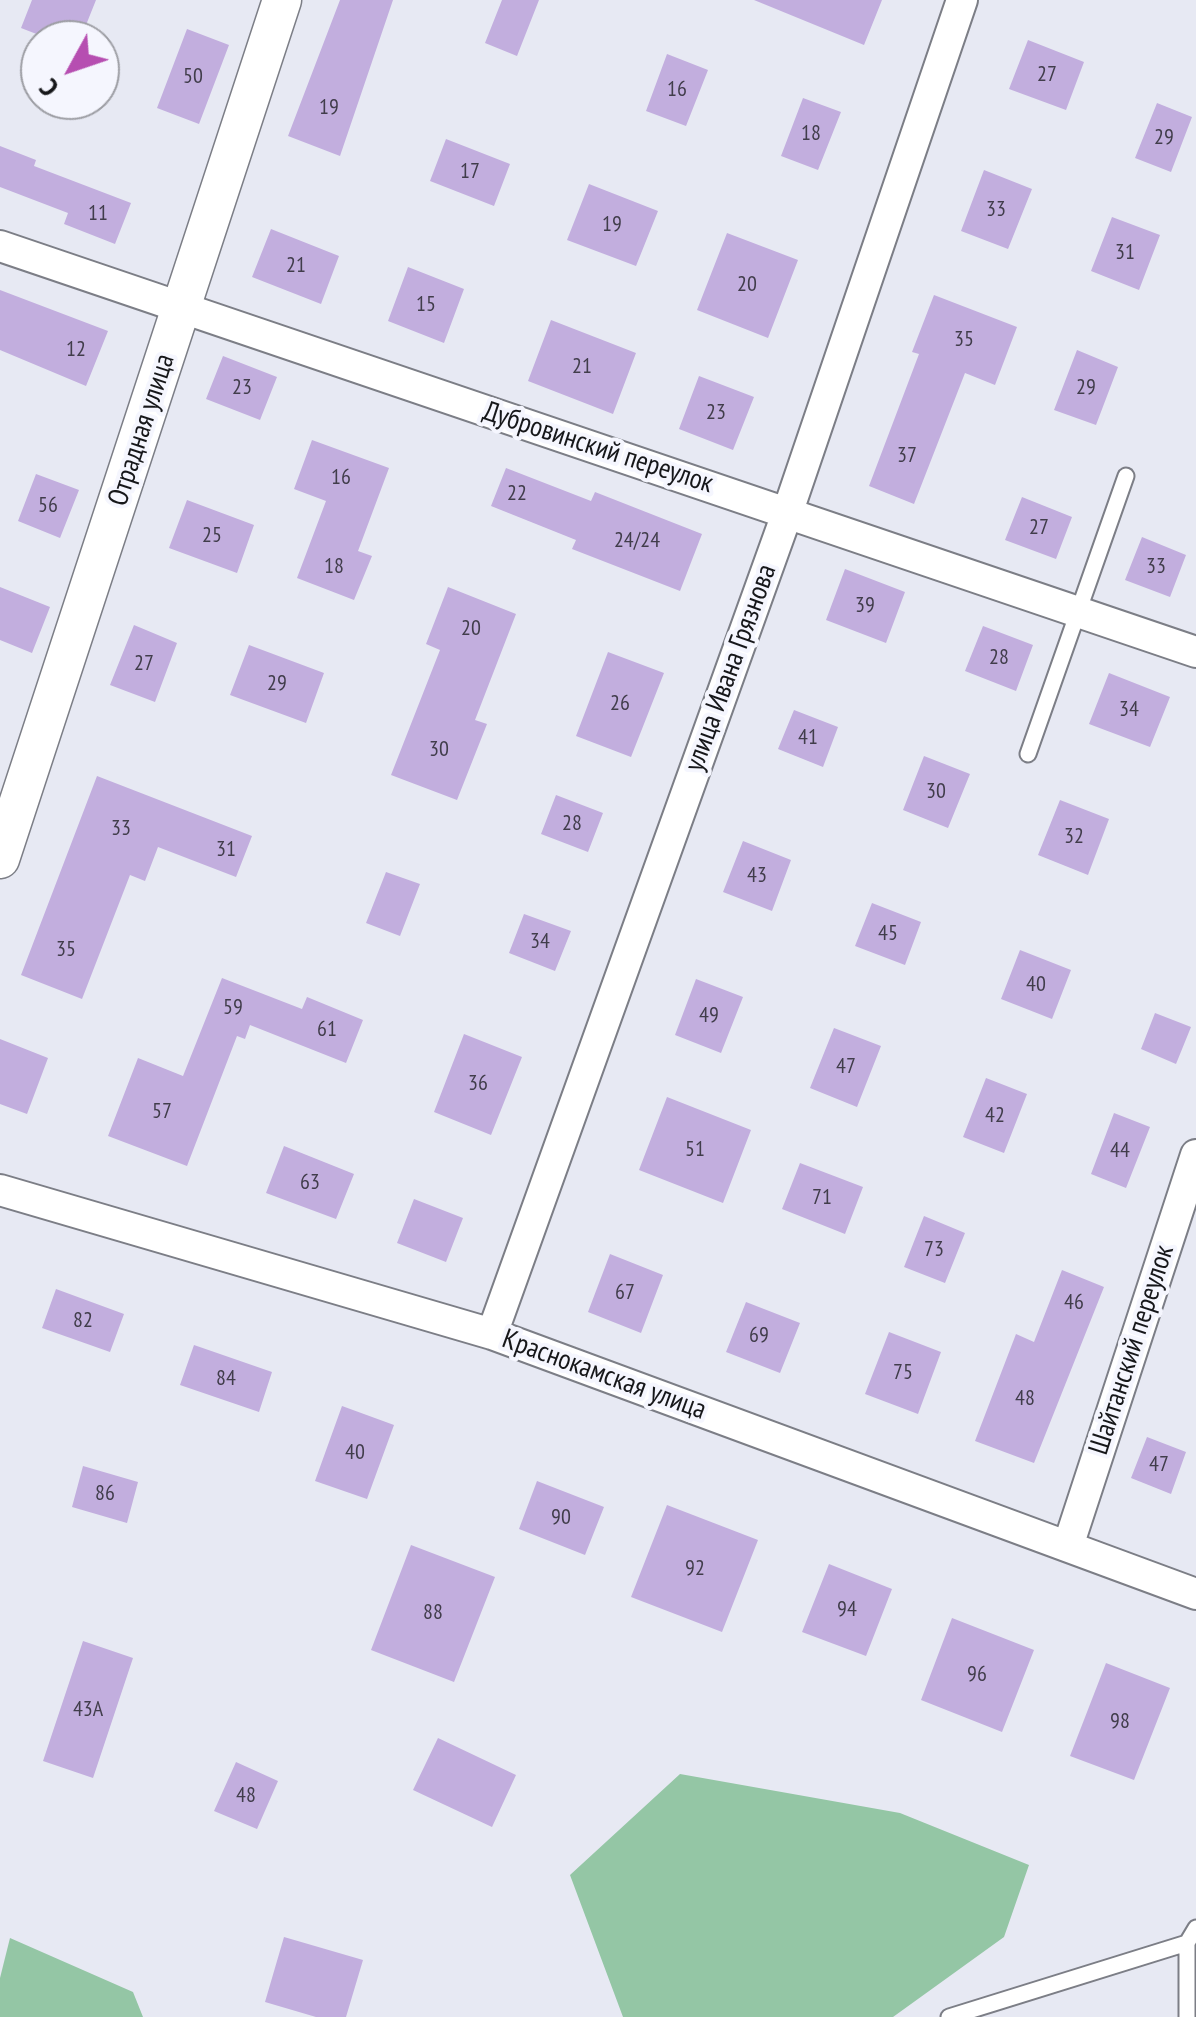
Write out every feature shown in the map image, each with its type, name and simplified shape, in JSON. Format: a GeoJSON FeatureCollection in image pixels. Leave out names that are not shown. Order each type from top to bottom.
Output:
{"type":"FeatureCollection","features":[{"type":"Feature","properties":{"kind":"street","name":"Отрадная улица"},"geometry":{"type":"LineString","coordinates":[[0,859],[282,0]]}},
{"type":"Feature","properties":{"kind":"street","name":"улица Ивана Грязнова"},"geometry":{"type":"LineString","coordinates":[[492,1334],[788,511],[962,0]]}},
{"type":"Feature","properties":{"kind":"street","name":"Дубровинский переулок"},"geometry":{"type":"LineString","coordinates":[[0,246],[1196,652]]}},
{"type":"Feature","properties":{"kind":"street","name":"Шайтанский переулок"},"geometry":{"type":"LineString","coordinates":[[1068,1546],[1196,1154]]}},
{"type":"Feature","properties":{"kind":"street","name":"Краснокамская улица"},"geometry":{"type":"LineString","coordinates":[[0,1190],[492,1334],[1196,1594]]}},
{"type":"Feature","properties":{"kind":"lane"},"geometry":{"type":"LineString","coordinates":[[1028,754],[1126,476]]}},
{"type":"Feature","properties":{"kind":"lane"},"geometry":{"type":"LineString","coordinates":[[1187,2017],[1186,1943],[1196,1928]]}},
{"type":"Feature","properties":{"kind":"lane"},"geometry":{"type":"LineString","coordinates":[[949,2017],[1186,1943]]}},
{"type":"Feature","properties":{"kind":"green space"},"geometry":{"type":"Polygon","coordinates":[[[680,1774],[900,1813],[1029,1865],[1004,1937],[893,2017],[623,2017],[570,1875],[680,1774]]]}},
{"type":"Feature","properties":{"kind":"green space"},"geometry":{"type":"Polygon","coordinates":[[[10,1938],[133,1992],[143,2017],[0,2017],[0,1978],[10,1938]]]}},
{"type":"Feature","properties":{"kind":"building"},"geometry":{"type":"Polygon","coordinates":[[[32,0],[96,0],[88,20],[24,20],[32,0]]]}},
{"type":"Feature","properties":{"kind":"building"},"geometry":{"type":"Polygon","coordinates":[[[340,0],[393,0],[340,156],[288,136],[340,0]]]}},
{"type":"Feature","properties":{"kind":"building"},"geometry":{"type":"Polygon","coordinates":[[[502,0],[539,0],[517,56],[485,43],[502,0]]]}},
{"type":"Feature","properties":{"kind":"building"},"geometry":{"type":"Polygon","coordinates":[[[754,0],[882,0],[864,45],[754,0]]]}},
{"type":"Feature","properties":{"kind":"building"},"geometry":{"type":"Polygon","coordinates":[[[187,29],[229,45],[199,124],[157,108],[187,29]]]}},
{"type":"Feature","properties":{"kind":"building"},"geometry":{"type":"Polygon","coordinates":[[[1028,40],[1084,62],[1066,110],[1009,89],[1028,40]]]}},
{"type":"Feature","properties":{"kind":"building"},"geometry":{"type":"Polygon","coordinates":[[[667,54],[708,70],[686,126],[646,111],[667,54]]]}},
{"type":"Feature","properties":{"kind":"building"},"geometry":{"type":"Polygon","coordinates":[[[803,98],[841,112],[818,170],[781,156],[803,98]]]}},
{"type":"Feature","properties":{"kind":"building"},"geometry":{"type":"Polygon","coordinates":[[[1157,103],[1192,117],[1171,172],[1135,158],[1157,103]]]}},
{"type":"Feature","properties":{"kind":"building"},"geometry":{"type":"Polygon","coordinates":[[[446,139],[510,164],[494,206],[430,181],[446,139]]]}},
{"type":"Feature","properties":{"kind":"building"},"geometry":{"type":"Polygon","coordinates":[[[0,146],[36,160],[34,166],[131,203],[115,244],[64,224],[68,213],[0,187],[0,146]]]}},
{"type":"Feature","properties":{"kind":"building"},"geometry":{"type":"Polygon","coordinates":[[[984,170],[1032,189],[1008,249],[961,231],[984,170]]]}},
{"type":"Feature","properties":{"kind":"building"},"geometry":{"type":"Polygon","coordinates":[[[589,184],[658,211],[636,266],[567,240],[589,184]]]}},
{"type":"Feature","properties":{"kind":"building"},"geometry":{"type":"Polygon","coordinates":[[[1112,217],[1160,235],[1139,290],[1091,271],[1112,217]]]}},
{"type":"Feature","properties":{"kind":"building"},"geometry":{"type":"Polygon","coordinates":[[[271,229],[339,256],[321,304],[252,277],[271,229]]]}},
{"type":"Feature","properties":{"kind":"building"},"geometry":{"type":"Polygon","coordinates":[[[727,233],[798,260],[768,338],[697,310],[727,233]]]}},
{"type":"Feature","properties":{"kind":"building"},"geometry":{"type":"Polygon","coordinates":[[[408,267],[464,289],[444,343],[388,321],[408,267]]]}},
{"type":"Feature","properties":{"kind":"building"},"geometry":{"type":"Polygon","coordinates":[[[0,290],[108,331],[86,386],[0,350],[0,290]]]}},
{"type":"Feature","properties":{"kind":"building"},"geometry":{"type":"Polygon","coordinates":[[[934,295],[1017,327],[995,385],[965,373],[914,504],[869,486],[919,354],[912,352],[934,295]]]}},
{"type":"Feature","properties":{"kind":"building"},"geometry":{"type":"Polygon","coordinates":[[[551,320],[636,353],[613,414],[528,381],[551,320]]]}},
{"type":"Feature","properties":{"kind":"building"},"geometry":{"type":"Polygon","coordinates":[[[1077,350],[1118,367],[1096,425],[1054,410],[1077,350]]]}},
{"type":"Feature","properties":{"kind":"building"},"geometry":{"type":"Polygon","coordinates":[[[223,356],[277,377],[260,420],[206,399],[223,356]]]}},
{"type":"Feature","properties":{"kind":"building"},"geometry":{"type":"Polygon","coordinates":[[[699,376],[754,397],[733,450],[679,429],[699,376]]]}},
{"type":"Feature","properties":{"kind":"building"},"geometry":{"type":"Polygon","coordinates":[[[312,440],[389,468],[358,551],[372,556],[354,600],[297,578],[326,501],[294,489],[312,440]]]}},
{"type":"Feature","properties":{"kind":"building"},"geometry":{"type":"Polygon","coordinates":[[[506,468],[591,501],[595,492],[702,534],[680,591],[572,549],[576,540],[491,506],[506,468]]]}},
{"type":"Feature","properties":{"kind":"building"},"geometry":{"type":"Polygon","coordinates":[[[36,474],[79,490],[60,538],[18,521],[36,474]]]}},
{"type":"Feature","properties":{"kind":"building"},"geometry":{"type":"Polygon","coordinates":[[[1022,497],[1072,517],[1056,559],[1005,540],[1022,497]]]}},
{"type":"Feature","properties":{"kind":"building"},"geometry":{"type":"Polygon","coordinates":[[[187,500],[254,525],[237,573],[169,548],[187,500]]]}},
{"type":"Feature","properties":{"kind":"building"},"geometry":{"type":"Polygon","coordinates":[[[1142,537],[1186,555],[1170,597],[1125,580],[1142,537]]]}},
{"type":"Feature","properties":{"kind":"building"},"geometry":{"type":"Polygon","coordinates":[[[845,569],[905,592],[886,643],[826,620],[845,569]]]}},
{"type":"Feature","properties":{"kind":"building"},"geometry":{"type":"Polygon","coordinates":[[[0,587],[50,607],[32,653],[0,640],[0,587]]]}},
{"type":"Feature","properties":{"kind":"building"},"geometry":{"type":"Polygon","coordinates":[[[448,587],[516,614],[475,720],[487,724],[457,800],[391,775],[440,650],[426,644],[448,587]]]}},
{"type":"Feature","properties":{"kind":"building"},"geometry":{"type":"Polygon","coordinates":[[[134,625],[177,643],[155,702],[110,685],[134,625]]]}},
{"type":"Feature","properties":{"kind":"building"},"geometry":{"type":"Polygon","coordinates":[[[983,626],[1033,645],[1016,691],[965,671],[983,626]]]}},
{"type":"Feature","properties":{"kind":"building"},"geometry":{"type":"Polygon","coordinates":[[[249,645],[324,673],[306,723],[230,695],[249,645]]]}},
{"type":"Feature","properties":{"kind":"building"},"geometry":{"type":"Polygon","coordinates":[[[608,652],[664,673],[631,757],[576,736],[608,652]]]}},
{"type":"Feature","properties":{"kind":"building"},"geometry":{"type":"Polygon","coordinates":[[[1109,673],[1170,697],[1150,747],[1089,724],[1109,673]]]}},
{"type":"Feature","properties":{"kind":"building"},"geometry":{"type":"Polygon","coordinates":[[[794,710],[838,727],[823,767],[778,749],[794,710]]]}},
{"type":"Feature","properties":{"kind":"building"},"geometry":{"type":"Polygon","coordinates":[[[924,756],[970,774],[948,828],[903,810],[924,756]]]}},
{"type":"Feature","properties":{"kind":"building"},"geometry":{"type":"Polygon","coordinates":[[[97,776],[252,836],[236,877],[158,847],[145,881],[130,875],[82,999],[21,975],[97,776]]]}},
{"type":"Feature","properties":{"kind":"building"},"geometry":{"type":"Polygon","coordinates":[[[556,795],[603,813],[588,852],[541,834],[556,795]]]}},
{"type":"Feature","properties":{"kind":"building"},"geometry":{"type":"Polygon","coordinates":[[[1060,800],[1109,819],[1088,875],[1038,855],[1060,800]]]}},
{"type":"Feature","properties":{"kind":"building"},"geometry":{"type":"Polygon","coordinates":[[[743,841],[791,860],[772,911],[723,892],[743,841]]]}},
{"type":"Feature","properties":{"kind":"building"},"geometry":{"type":"Polygon","coordinates":[[[386,872],[420,884],[400,936],[366,923],[386,872]]]}},
{"type":"Feature","properties":{"kind":"building"},"geometry":{"type":"Polygon","coordinates":[[[872,903],[921,922],[905,965],[855,946],[872,903]]]}},
{"type":"Feature","properties":{"kind":"building"},"geometry":{"type":"Polygon","coordinates":[[[524,914],[571,931],[555,971],[509,953],[524,914]]]}},
{"type":"Feature","properties":{"kind":"building"},"geometry":{"type":"Polygon","coordinates":[[[1020,950],[1071,970],[1052,1019],[1001,999],[1020,950]]]}},
{"type":"Feature","properties":{"kind":"building"},"geometry":{"type":"Polygon","coordinates":[[[222,978],[302,1009],[307,997],[363,1020],[346,1063],[250,1025],[245,1039],[237,1036],[187,1166],[108,1136],[138,1058],[183,1076],[222,978]]]}},
{"type":"Feature","properties":{"kind":"building"},"geometry":{"type":"Polygon","coordinates":[[[696,979],[743,997],[721,1053],[675,1035],[696,979]]]}},
{"type":"Feature","properties":{"kind":"building"},"geometry":{"type":"Polygon","coordinates":[[[1155,1013],[1191,1027],[1176,1064],[1141,1049],[1155,1013]]]}},
{"type":"Feature","properties":{"kind":"building"},"geometry":{"type":"Polygon","coordinates":[[[834,1028],[881,1046],[857,1107],[810,1088],[834,1028]]]}},
{"type":"Feature","properties":{"kind":"building"},"geometry":{"type":"Polygon","coordinates":[[[464,1034],[522,1057],[491,1135],[434,1112],[464,1034]]]}},
{"type":"Feature","properties":{"kind":"building"},"geometry":{"type":"Polygon","coordinates":[[[0,1039],[48,1058],[27,1114],[0,1104],[0,1039]]]}},
{"type":"Feature","properties":{"kind":"building"},"geometry":{"type":"Polygon","coordinates":[[[986,1078],[1027,1094],[1004,1153],[963,1137],[986,1078]]]}},
{"type":"Feature","properties":{"kind":"building"},"geometry":{"type":"Polygon","coordinates":[[[667,1097],[751,1130],[723,1203],[639,1170],[667,1097]]]}},
{"type":"Feature","properties":{"kind":"building"},"geometry":{"type":"Polygon","coordinates":[[[1114,1113],[1150,1127],[1126,1188],[1091,1174],[1114,1113]]]}},
{"type":"Feature","properties":{"kind":"building"},"geometry":{"type":"Polygon","coordinates":[[[284,1146],[354,1174],[336,1219],[266,1193],[284,1146]]]}},
{"type":"Feature","properties":{"kind":"building"},"geometry":{"type":"Polygon","coordinates":[[[800,1163],[863,1187],[845,1234],[782,1209],[800,1163]]]}},
{"type":"Feature","properties":{"kind":"building"},"geometry":{"type":"Polygon","coordinates":[[[414,1199],[463,1218],[446,1262],[397,1243],[414,1199]]]}},
{"type":"Feature","properties":{"kind":"building"},"geometry":{"type":"Polygon","coordinates":[[[924,1216],[965,1233],[945,1283],[904,1267],[924,1216]]]}},
{"type":"Feature","properties":{"kind":"building"},"geometry":{"type":"Polygon","coordinates":[[[610,1254],[663,1275],[641,1333],[588,1312],[610,1254]]]}},
{"type":"Feature","properties":{"kind":"building"},"geometry":{"type":"Polygon","coordinates":[[[1062,1270],[1104,1287],[1034,1463],[975,1441],[1016,1334],[1034,1342],[1062,1270]]]}},
{"type":"Feature","properties":{"kind":"building"},"geometry":{"type":"Polygon","coordinates":[[[56,1289],[124,1314],[110,1352],[42,1328],[56,1289]]]}},
{"type":"Feature","properties":{"kind":"building"},"geometry":{"type":"Polygon","coordinates":[[[746,1302],[800,1323],[780,1373],[726,1352],[746,1302]]]}},
{"type":"Feature","properties":{"kind":"building"},"geometry":{"type":"Polygon","coordinates":[[[889,1332],[941,1352],[918,1414],[865,1394],[889,1332]]]}},
{"type":"Feature","properties":{"kind":"building"},"geometry":{"type":"Polygon","coordinates":[[[194,1345],[272,1372],[259,1412],[180,1385],[194,1345]]]}},
{"type":"Feature","properties":{"kind":"building"},"geometry":{"type":"Polygon","coordinates":[[[342,1406],[394,1425],[367,1499],[315,1481],[342,1406]]]}},
{"type":"Feature","properties":{"kind":"building"},"geometry":{"type":"Polygon","coordinates":[[[1147,1437],[1186,1452],[1171,1494],[1131,1478],[1147,1437]]]}},
{"type":"Feature","properties":{"kind":"building"},"geometry":{"type":"Polygon","coordinates":[[[83,1466],[138,1482],[127,1523],[72,1507],[83,1466]]]}},
{"type":"Feature","properties":{"kind":"building"},"geometry":{"type":"Polygon","coordinates":[[[537,1481],[604,1507],[585,1555],[519,1529],[537,1481]]]}},
{"type":"Feature","properties":{"kind":"building"},"geometry":{"type":"Polygon","coordinates":[[[667,1505],[758,1540],[722,1632],[631,1597],[667,1505]]]}},
{"type":"Feature","properties":{"kind":"building"},"geometry":{"type":"Polygon","coordinates":[[[411,1545],[495,1577],[454,1682],[371,1650],[411,1545]]]}},
{"type":"Feature","properties":{"kind":"building"},"geometry":{"type":"Polygon","coordinates":[[[829,1564],[892,1589],[866,1656],[802,1632],[829,1564]]]}},
{"type":"Feature","properties":{"kind":"building"},"geometry":{"type":"Polygon","coordinates":[[[952,1618],[1034,1650],[1002,1732],[921,1700],[952,1618]]]}},
{"type":"Feature","properties":{"kind":"building"},"geometry":{"type":"Polygon","coordinates":[[[83,1641],[133,1658],[93,1778],[43,1761],[83,1641]]]}},
{"type":"Feature","properties":{"kind":"building"},"geometry":{"type":"Polygon","coordinates":[[[1106,1663],[1170,1688],[1134,1780],[1070,1756],[1106,1663]]]}},
{"type":"Feature","properties":{"kind":"building"},"geometry":{"type":"Polygon","coordinates":[[[438,1738],[516,1775],[492,1827],[413,1790],[438,1738]]]}},
{"type":"Feature","properties":{"kind":"building"},"geometry":{"type":"Polygon","coordinates":[[[236,1762],[278,1781],[257,1829],[214,1811],[236,1762]]]}},
{"type":"Feature","properties":{"kind":"building"},"geometry":{"type":"Polygon","coordinates":[[[284,1937],[363,1960],[346,2017],[316,2017],[265,2002],[284,1937]]]}}]}
